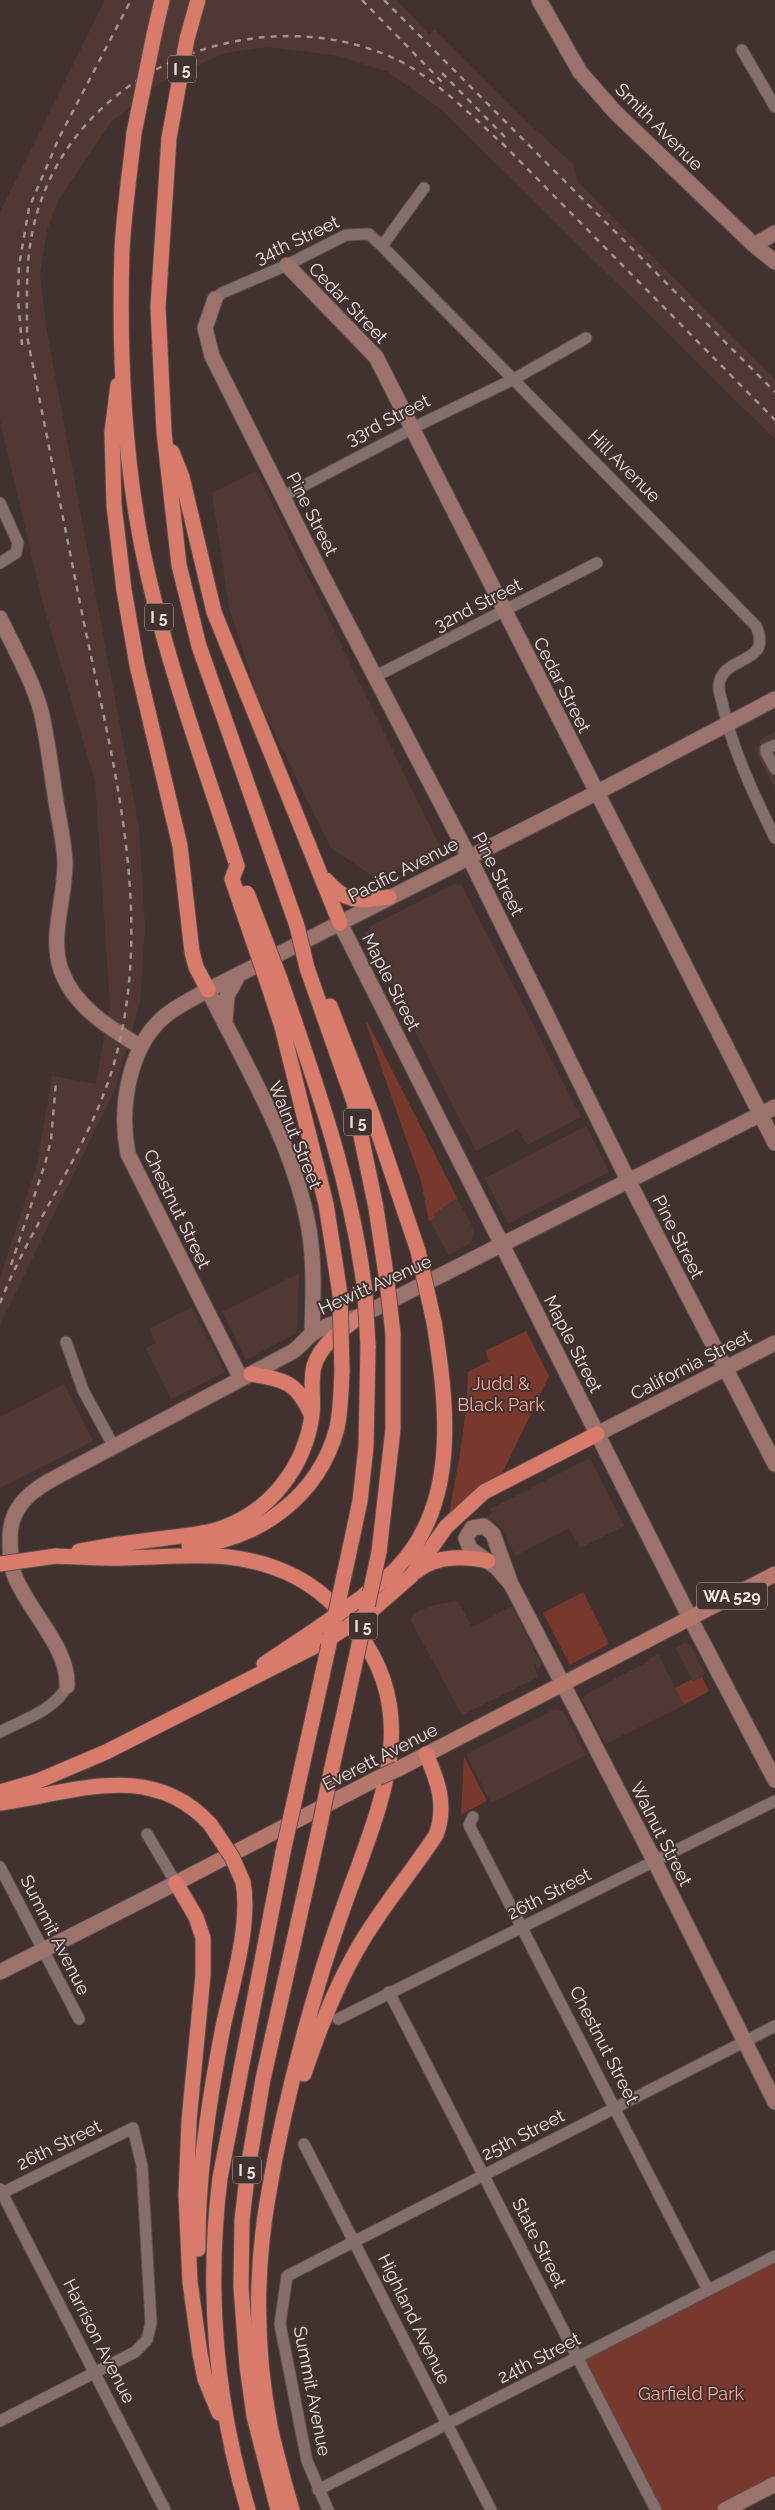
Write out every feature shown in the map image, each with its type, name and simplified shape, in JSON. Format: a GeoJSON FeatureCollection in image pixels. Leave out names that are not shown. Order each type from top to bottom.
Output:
{"type":"FeatureCollection","features":[{"type":"Feature","properties":{"kind":"highway","name":"I 5"},"geometry":{"type":"LineString","coordinates":[[162,0],[134,133],[122,250],[123,359],[127,450],[142,547],[155,605],[189,720],[237,866],[232,880],[274,983],[341,1164],[352,1210],[365,1293],[368,1346],[366,1447],[360,1501],[283,1852],[220,2178],[214,2232],[212,2266],[216,2341],[222,2395],[230,2439],[248,2510]]}},
{"type":"Feature","properties":{"kind":"highway","name":"I 5"},"geometry":{"type":"LineString","coordinates":[[198,0],[187,39],[169,138],[158,307],[164,432],[179,565],[199,646],[297,926],[354,1102],[376,1208],[388,1281],[393,1334],[393,1429],[379,1552],[263,2079],[248,2168],[242,2220],[241,2288],[247,2366],[254,2416],[278,2510]]}},
{"type":"Feature","properties":{"kind":"highway"},"geometry":{"type":"LineString","coordinates":[[123,359],[116,393],[112,432],[114,505],[124,590],[137,665],[179,838],[192,952],[196,967],[208,990]]}},
{"type":"Feature","properties":{"kind":"highway"},"geometry":{"type":"LineString","coordinates":[[164,432],[182,478],[214,612],[340,923]]}},
{"type":"Feature","properties":{"kind":"highway"},"geometry":{"type":"LineString","coordinates":[[318,870],[336,892],[348,898],[363,900],[389,897]]}},
{"type":"Feature","properties":{"kind":"highway"},"geometry":{"type":"LineString","coordinates":[[210,1699],[361,1598],[397,1568],[410,1553],[433,1509],[441,1479],[445,1432],[442,1372],[434,1322],[418,1251],[351,1057],[310,967]]}},
{"type":"Feature","properties":{"kind":"highway"},"geometry":{"type":"LineString","coordinates":[[56,1556],[218,1543],[246,1534],[267,1522],[303,1492],[326,1459],[340,1410],[342,1371],[340,1294],[326,1204],[282,1027],[274,983]]}},
{"type":"Feature","properties":{"kind":"highway"},"geometry":{"type":"LineString","coordinates":[[0,1564],[56,1556],[117,1544],[205,1532],[238,1521],[268,1501],[289,1478],[299,1460],[312,1415],[314,1365],[321,1350],[332,1338],[360,1316]]}},
{"type":"Feature","properties":{"kind":"highway"},"geometry":{"type":"LineString","coordinates":[[246,1376],[291,1384],[303,1397],[312,1415]]}},
{"type":"Feature","properties":{"kind":"highway"},"geometry":{"type":"LineString","coordinates":[[412,1575],[446,1527],[484,1492],[597,1434]]}},
{"type":"Feature","properties":{"kind":"highway"},"geometry":{"type":"LineString","coordinates":[[56,1556],[123,1558],[196,1554],[234,1556],[266,1564],[309,1584],[342,1612],[364,1640],[383,1678],[392,1722],[390,1761],[386,1784],[317,1987],[279,2146],[264,2232],[259,2325],[263,2376],[271,2429],[292,2510]]}},
{"type":"Feature","properties":{"kind":"highway"},"geometry":{"type":"LineString","coordinates":[[5,1797],[77,1765],[325,1641],[372,1610],[412,1575],[430,1563],[450,1558],[473,1558],[488,1561]]}},
{"type":"Feature","properties":{"kind":"highway"},"geometry":{"type":"LineString","coordinates":[[279,2146],[318,2034],[342,1978],[374,1922],[436,1835],[442,1818],[440,1792],[426,1754]]}},
{"type":"Feature","properties":{"kind":"highway"},"geometry":{"type":"LineString","coordinates":[[5,1797],[97,1785],[130,1784],[157,1790],[182,1802],[210,1824],[232,1857],[243,1882],[245,1901],[240,1944],[218,2053],[203,2167],[199,2211],[196,2318]]}},
{"type":"Feature","properties":{"kind":"highway"},"geometry":{"type":"LineString","coordinates":[[176,1883],[196,1917],[203,1938],[203,1975],[189,2121],[186,2196],[190,2282],[205,2378],[230,2439]]}},
{"type":"Feature","properties":{"kind":"main road","name":"Everett Avenue"},"geometry":{"type":"LineString","coordinates":[[176,1883],[775,1574]]}},
{"type":"Feature","properties":{"kind":"street","name":"Smith Avenue"},"geometry":{"type":"LineString","coordinates":[[539,0],[580,72],[615,112],[754,245],[775,262]]}},
{"type":"Feature","properties":{"kind":"street"},"geometry":{"type":"LineString","coordinates":[[742,50],[775,108]]}},
{"type":"Feature","properties":{"kind":"street"},"geometry":{"type":"LineString","coordinates":[[382,246],[424,188]]}},
{"type":"Feature","properties":{"kind":"street"},"geometry":{"type":"LineString","coordinates":[[754,245],[775,233]]}},
{"type":"Feature","properties":{"kind":"street","name":"34th Street"},"geometry":{"type":"LineString","coordinates":[[215,299],[222,293],[287,265],[346,235],[369,234],[382,246]]}},
{"type":"Feature","properties":{"kind":"street","name":"Hill Avenue"},"geometry":{"type":"LineString","coordinates":[[382,246],[756,626],[761,637],[758,649],[750,657],[728,667],[720,678],[719,691],[727,724],[739,759],[775,838]]}},
{"type":"Feature","properties":{"kind":"street","name":"Cedar Street"},"geometry":{"type":"LineString","coordinates":[[287,265],[376,357],[775,1143]]}},
{"type":"Feature","properties":{"kind":"street","name":"Pine Street"},"geometry":{"type":"LineString","coordinates":[[215,299],[209,311],[205,328],[212,356],[282,497],[469,857],[630,1182],[775,1464]]}},
{"type":"Feature","properties":{"kind":"street","name":"33rd Street"},"geometry":{"type":"LineString","coordinates":[[282,497],[412,429],[514,379],[586,338]]}},
{"type":"Feature","properties":{"kind":"street"},"geometry":{"type":"LineString","coordinates":[[0,503],[18,543],[16,554],[3,561]]}},
{"type":"Feature","properties":{"kind":"street","name":"32nd Street"},"geometry":{"type":"LineString","coordinates":[[374,676],[504,612],[597,563]]}},
{"type":"Feature","properties":{"kind":"street"},"geometry":{"type":"LineString","coordinates":[[0,618],[29,679],[40,710],[45,734],[65,859],[64,888],[56,937],[57,957],[61,970],[66,982],[90,1011],[106,1026],[141,1048]]}},
{"type":"Feature","properties":{"kind":"street","name":"Pacific Avenue"},"geometry":{"type":"LineString","coordinates":[[141,1048],[153,1028],[166,1015],[208,990],[596,793],[775,699]]}},
{"type":"Feature","properties":{"kind":"street"},"geometry":{"type":"LineString","coordinates":[[775,745],[766,749],[775,769]]}},
{"type":"Feature","properties":{"kind":"street","name":"Maple Street"},"geometry":{"type":"LineString","coordinates":[[340,923],[690,1618],[775,1780]]}},
{"type":"Feature","properties":{"kind":"street"},"geometry":{"type":"LineString","coordinates":[[225,1026],[227,996],[239,974]]}},
{"type":"Feature","properties":{"kind":"street","name":"Walnut Street"},"geometry":{"type":"LineString","coordinates":[[208,990],[275,1127],[296,1179],[304,1206],[313,1275],[312,1334]]}},
{"type":"Feature","properties":{"kind":"street","name":"Chestnut Street"},"geometry":{"type":"LineString","coordinates":[[141,1048],[129,1081],[124,1117],[124,1134],[128,1154],[246,1376]]}},
{"type":"Feature","properties":{"kind":"street","name":"Hewitt Avenue"},"geometry":{"type":"LineString","coordinates":[[67,1686],[67,1667],[14,1574],[10,1552],[10,1528],[16,1512],[26,1497],[50,1480],[300,1347],[312,1334],[335,1323],[360,1316],[451,1272],[775,1107]]}},
{"type":"Feature","properties":{"kind":"street"},"geometry":{"type":"LineString","coordinates":[[66,1342],[83,1390],[114,1447]]}},
{"type":"Feature","properties":{"kind":"street","name":"California Street"},"geometry":{"type":"LineString","coordinates":[[597,1434],[775,1343]]}},
{"type":"Feature","properties":{"kind":"street","name":"Walnut Street"},"geometry":{"type":"LineString","coordinates":[[510,1584],[488,1561],[475,1554],[467,1545],[468,1533],[472,1528],[480,1525],[490,1529],[493,1534],[510,1584],[654,1860],[775,2102]]}},
{"type":"Feature","properties":{"kind":"street"},"geometry":{"type":"LineString","coordinates":[[0,1732],[51,1706],[63,1696],[67,1686]]}},
{"type":"Feature","properties":{"kind":"street","name":"26th Street"},"geometry":{"type":"LineString","coordinates":[[338,2018],[775,1801]]}},
{"type":"Feature","properties":{"kind":"street","name":"Chestnut Street"},"geometry":{"type":"LineString","coordinates":[[472,1818],[469,1825],[708,2290]]}},
{"type":"Feature","properties":{"kind":"street"},"geometry":{"type":"LineString","coordinates":[[147,1834],[176,1883]]}},
{"type":"Feature","properties":{"kind":"street","name":"Summit Avenue"},"geometry":{"type":"LineString","coordinates":[[0,1867],[79,2019]]}},
{"type":"Feature","properties":{"kind":"street","name":"Everett Avenue"},"geometry":{"type":"LineString","coordinates":[[0,1972],[176,1883]]}},
{"type":"Feature","properties":{"kind":"street","name":"State Street"},"geometry":{"type":"LineString","coordinates":[[389,1992],[656,2510]]}},
{"type":"Feature","properties":{"kind":"street","name":"25th Street"},"geometry":{"type":"LineString","coordinates":[[287,2276],[775,2026]]}},
{"type":"Feature","properties":{"kind":"street","name":"26th Street"},"geometry":{"type":"LineString","coordinates":[[1,2192],[133,2128],[142,2166],[151,2323],[147,2340],[135,2352],[96,2372]]}},
{"type":"Feature","properties":{"kind":"street","name":"Highland Avenue"},"geometry":{"type":"LineString","coordinates":[[304,2144],[491,2510]]}},
{"type":"Feature","properties":{"kind":"street","name":"Harrison Avenue"},"geometry":{"type":"LineString","coordinates":[[1,2192],[96,2372],[165,2510]]}},
{"type":"Feature","properties":{"kind":"street","name":"24th Street"},"geometry":{"type":"LineString","coordinates":[[318,2490],[775,2256]]}},
{"type":"Feature","properties":{"kind":"street","name":"Summit Avenue"},"geometry":{"type":"LineString","coordinates":[[287,2276],[280,2324],[307,2461],[328,2510]]}},
{"type":"Feature","properties":{"kind":"street"},"geometry":{"type":"LineString","coordinates":[[0,2421],[96,2372]]}},
{"type":"Feature","properties":{"kind":"street"},"geometry":{"type":"LineString","coordinates":[[725,2510],[775,2484]]}},
{"type":"Feature","properties":{"kind":"shaded area"},"geometry":{"type":"Polygon","coordinates":[[[105,0],[396,0],[429,34],[435,30],[524,119],[573,164],[578,182],[775,380],[775,439],[441,109],[386,71],[335,55],[268,47],[224,53],[161,82],[111,122],[58,200],[47,230],[40,274],[46,327],[139,828],[145,928],[140,1002],[115,1089],[0,1325],[0,1278],[37,1165],[52,1076],[96,1084],[110,1003],[95,781],[42,600],[0,420],[0,212],[105,0]]]}},
{"type":"Feature","properties":{"kind":"shaded area"},"geometry":{"type":"Polygon","coordinates":[[[256,471],[440,847],[377,879],[331,848],[260,704],[229,607],[212,493],[256,471]]]}},
{"type":"Feature","properties":{"kind":"shaded area"},"geometry":{"type":"Polygon","coordinates":[[[775,731],[775,789],[754,748],[761,745],[759,740],[775,731]]]}},
{"type":"Feature","properties":{"kind":"shaded area"},"geometry":{"type":"Polygon","coordinates":[[[456,883],[457,886],[461,884],[581,1117],[527,1145],[518,1129],[476,1151],[365,933],[370,930],[369,927],[456,883]]]}},
{"type":"Feature","properties":{"kind":"shaded area"},"geometry":{"type":"Polygon","coordinates":[[[586,1126],[609,1172],[508,1224],[485,1178],[586,1126]]]}},
{"type":"Feature","properties":{"kind":"shaded area"},"geometry":{"type":"Polygon","coordinates":[[[457,1198],[475,1232],[471,1243],[448,1255],[430,1220],[435,1218],[433,1215],[457,1198]]]}},
{"type":"Feature","properties":{"kind":"shaded area"},"geometry":{"type":"Polygon","coordinates":[[[299,1273],[297,1333],[246,1360],[222,1312],[299,1273]]]}},
{"type":"Feature","properties":{"kind":"shaded area"},"geometry":{"type":"Polygon","coordinates":[[[192,1307],[225,1372],[171,1399],[146,1348],[156,1343],[149,1329],[192,1307]]]}},
{"type":"Feature","properties":{"kind":"shaded area"},"geometry":{"type":"Polygon","coordinates":[[[64,1384],[93,1441],[0,1488],[0,1417],[64,1384]]]}},
{"type":"Feature","properties":{"kind":"shaded area"},"geometry":{"type":"Polygon","coordinates":[[[588,1459],[591,1460],[624,1526],[580,1548],[569,1528],[515,1556],[502,1528],[495,1521],[486,1518],[492,1512],[490,1509],[588,1459]]]}},
{"type":"Feature","properties":{"kind":"shaded area"},"geometry":{"type":"Polygon","coordinates":[[[458,1601],[472,1627],[512,1606],[542,1666],[537,1668],[535,1663],[533,1664],[538,1677],[462,1715],[410,1619],[419,1611],[435,1605],[458,1601]]]}},
{"type":"Feature","properties":{"kind":"shaded area"},"geometry":{"type":"Polygon","coordinates":[[[686,1642],[687,1645],[690,1644],[705,1674],[693,1681],[676,1648],[686,1642]]]}},
{"type":"Feature","properties":{"kind":"shaded area"},"geometry":{"type":"Polygon","coordinates":[[[658,1654],[684,1705],[605,1744],[582,1699],[590,1692],[649,1661],[649,1659],[658,1654]]]}},
{"type":"Feature","properties":{"kind":"shaded area"},"geometry":{"type":"Polygon","coordinates":[[[555,1709],[563,1711],[586,1755],[491,1803],[466,1754],[555,1709]]]}},
{"type":"Feature","properties":{"kind":"green space"},"geometry":{"type":"Polygon","coordinates":[[[368,1023],[457,1198],[433,1215],[435,1218],[429,1221],[421,1181],[366,1024],[368,1023]]]}},
{"type":"Feature","properties":{"kind":"green space","name":"Judd & Black Park"},"geometry":{"type":"Polygon","coordinates":[[[526,1331],[549,1376],[501,1476],[480,1487],[449,1514],[464,1425],[468,1372],[489,1361],[486,1353],[489,1349],[526,1331]]]}},
{"type":"Feature","properties":{"kind":"green space"},"geometry":{"type":"Polygon","coordinates":[[[583,1592],[609,1644],[570,1665],[543,1613],[583,1592]]]}},
{"type":"Feature","properties":{"kind":"green space"},"geometry":{"type":"Polygon","coordinates":[[[702,1677],[709,1691],[684,1705],[675,1688],[692,1679],[693,1681],[702,1677]]]}},
{"type":"Feature","properties":{"kind":"green space"},"geometry":{"type":"Polygon","coordinates":[[[464,1756],[487,1801],[461,1814],[464,1756]]]}},
{"type":"Feature","properties":{"kind":"green space","name":"Garfield Park"},"geometry":{"type":"Polygon","coordinates":[[[775,2256],[775,2484],[725,2510],[656,2510],[577,2358],[775,2256]]]}},
{"type":"Feature","properties":{"kind":"railway"},"geometry":{"type":"LineString","coordinates":[[22,345],[18,299],[19,266],[29,208],[59,138],[131,0]]}},
{"type":"Feature","properties":{"kind":"railway"},"geometry":{"type":"LineString","coordinates":[[362,0],[444,84]]}},
{"type":"Feature","properties":{"kind":"railway"},"geometry":{"type":"LineString","coordinates":[[384,0],[775,392]]}},
{"type":"Feature","properties":{"kind":"railway"},"geometry":{"type":"LineString","coordinates":[[0,1303],[13,1273],[75,1157],[102,1098],[113,1067],[125,1012],[131,956],[131,900],[118,788],[27,336],[27,276],[31,239],[35,220],[49,181],[76,137],[111,100],[154,71],[201,50],[251,39],[302,36],[353,44],[402,62],[444,91],[507,148]]}},
{"type":"Feature","properties":{"kind":"railway"},"geometry":{"type":"LineString","coordinates":[[442,73],[509,141]]}},
{"type":"Feature","properties":{"kind":"railway"},"geometry":{"type":"LineString","coordinates":[[502,143],[775,420]]}},
{"type":"Feature","properties":{"kind":"railway"},"geometry":{"type":"LineString","coordinates":[[11,1265],[45,1164],[51,1140],[56,1082]]}}]}
